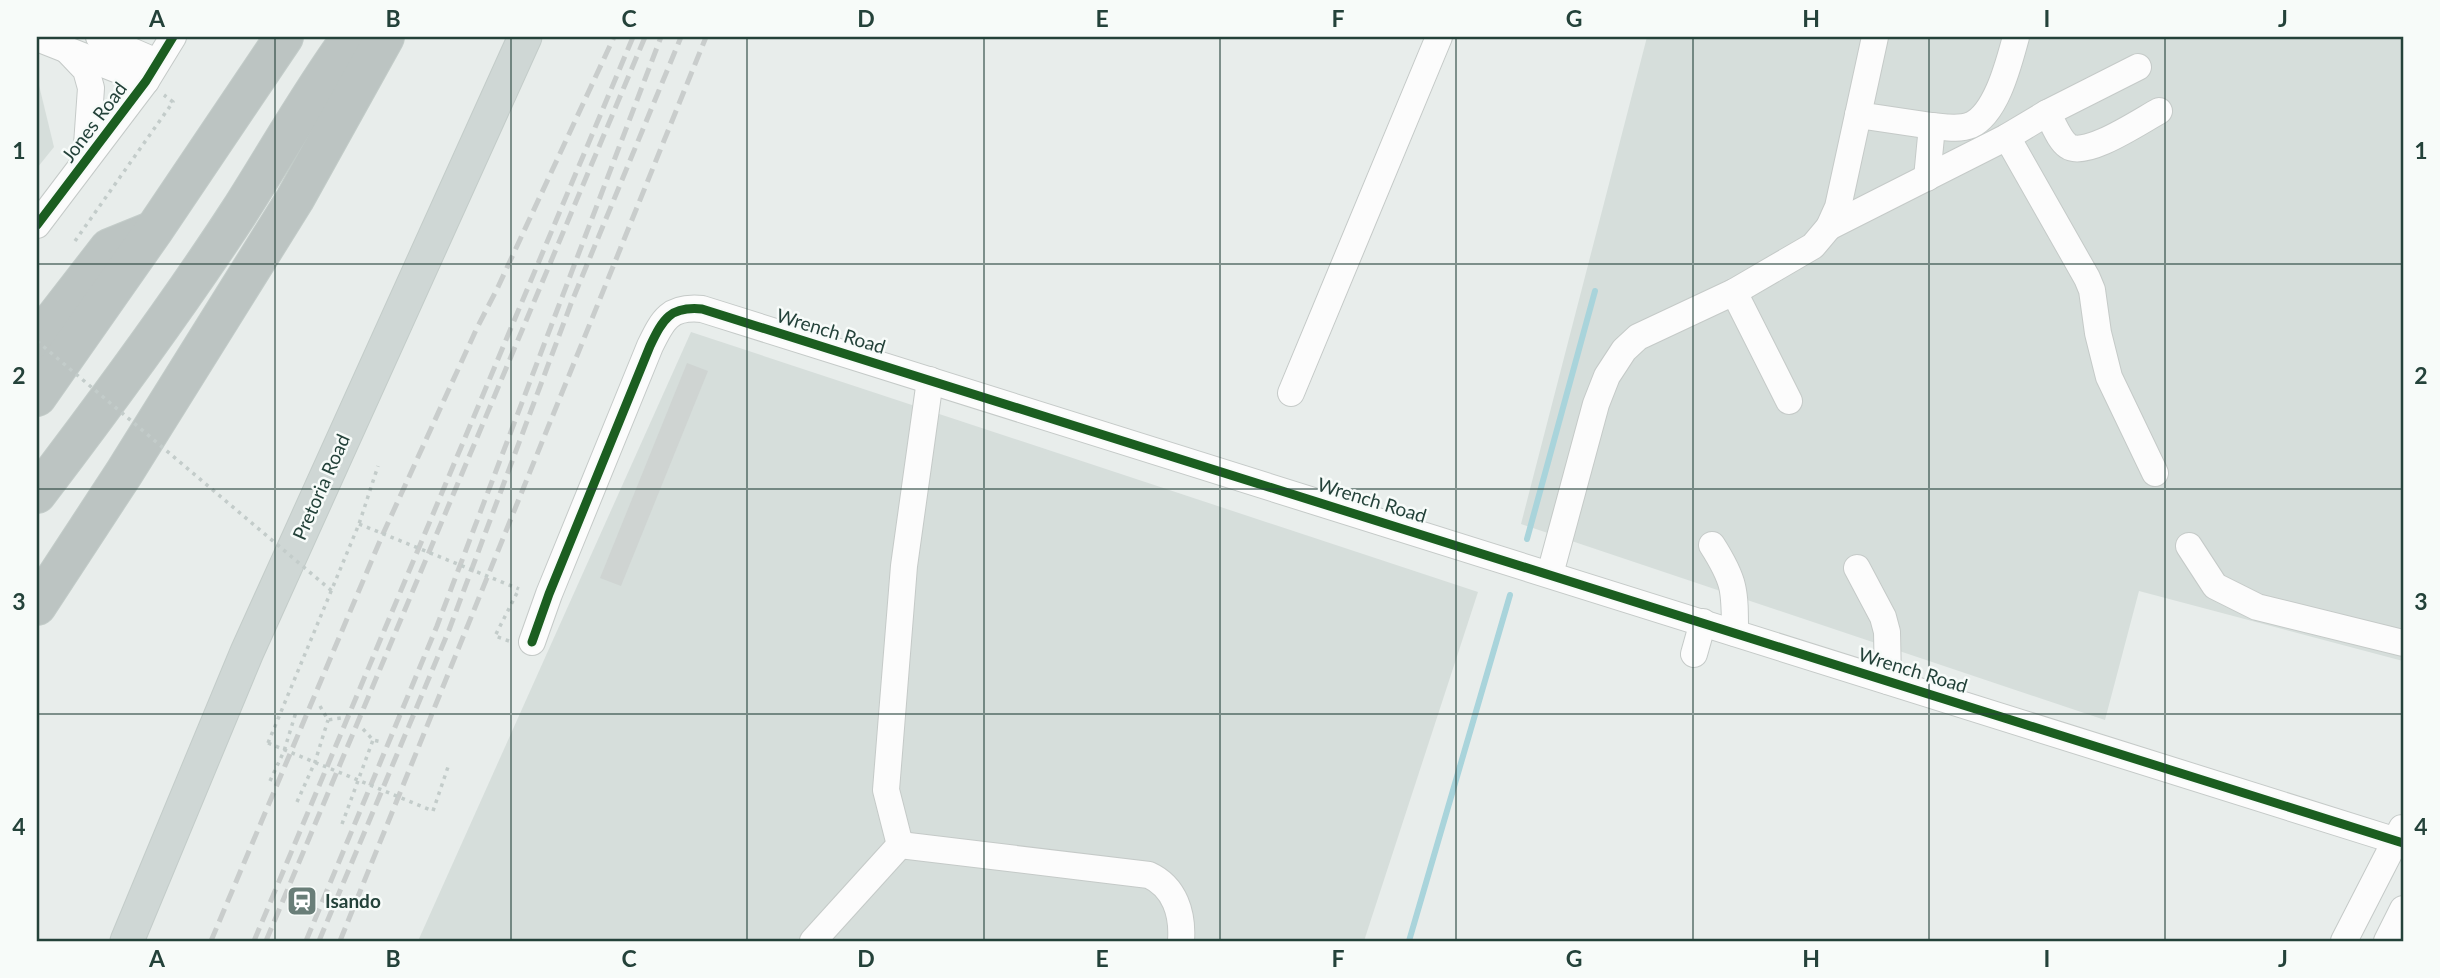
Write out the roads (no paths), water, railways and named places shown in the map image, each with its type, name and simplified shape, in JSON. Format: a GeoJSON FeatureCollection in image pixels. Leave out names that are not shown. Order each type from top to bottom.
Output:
{"type":"FeatureCollection","features":[{"type":"Feature","properties":{"kind":"highway"},"geometry":{"type":"LineString","coordinates":[[37,397],[284,37]]}},
{"type":"Feature","properties":{"kind":"highway"},"geometry":{"type":"LineString","coordinates":[[37,494],[127,375],[214,249],[332,62],[351,37]]}},
{"type":"Feature","properties":{"kind":"highway"},"geometry":{"type":"LineString","coordinates":[[37,606],[124,473],[295,199],[385,37]]}},
{"type":"Feature","properties":{"kind":"highway"},"geometry":{"type":"LineString","coordinates":[[37,341],[109,248],[154,230]]}},
{"type":"Feature","properties":{"kind":"main road","name":"Pretoria Road"},"geometry":{"type":"LineString","coordinates":[[127,941],[247,652],[525,37]]}},
{"type":"Feature","properties":{"kind":"street"},"geometry":{"type":"LineString","coordinates":[[99,37],[152,72]]}},
{"type":"Feature","properties":{"kind":"street","name":"Jones Road"},"geometry":{"type":"LineString","coordinates":[[37,225],[152,72],[173,37]]}},
{"type":"Feature","properties":{"kind":"street"},"geometry":{"type":"LineString","coordinates":[[1291,393],[1439,37]]}},
{"type":"Feature","properties":{"kind":"street"},"geometry":{"type":"LineString","coordinates":[[1550,574],[1596,404],[1607,376],[1624,350],[1638,337],[1734,292],[1812,246],[1829,227],[1838,207],[1875,37]]}},
{"type":"Feature","properties":{"kind":"street"},"geometry":{"type":"LineString","coordinates":[[1858,115],[1932,126],[1961,127],[1979,120],[1991,105],[2008,65],[2016,37]]}},
{"type":"Feature","properties":{"kind":"street"},"geometry":{"type":"LineString","coordinates":[[37,38],[67,50],[152,72]]}},
{"type":"Feature","properties":{"kind":"street"},"geometry":{"type":"LineString","coordinates":[[67,50],[86,70],[92,88],[86,161]]}},
{"type":"Feature","properties":{"kind":"street"},"geometry":{"type":"LineString","coordinates":[[1829,227],[2138,67]]}},
{"type":"Feature","properties":{"kind":"street"},"geometry":{"type":"LineString","coordinates":[[2047,113],[2068,146],[2079,150],[2092,147],[2159,111]]}},
{"type":"Feature","properties":{"kind":"street"},"geometry":{"type":"LineString","coordinates":[[1927,178],[1932,126]]}},
{"type":"Feature","properties":{"kind":"street"},"geometry":{"type":"LineString","coordinates":[[2007,137],[2087,278],[2092,290],[2098,333],[2109,377],[2155,473]]}},
{"type":"Feature","properties":{"kind":"street"},"geometry":{"type":"LineString","coordinates":[[1734,292],[1789,401]]}},
{"type":"Feature","properties":{"kind":"street","name":"Wrench Road"},"geometry":{"type":"LineString","coordinates":[[533,642],[549,594],[660,326],[669,315],[679,309],[702,309],[1888,681],[2400,837]]}},
{"type":"Feature","properties":{"kind":"street"},"geometry":{"type":"LineString","coordinates":[[900,845],[886,790],[904,566],[930,380]]}},
{"type":"Feature","properties":{"kind":"street"},"geometry":{"type":"LineString","coordinates":[[1712,545],[1728,571],[1735,594],[1735,633]]}},
{"type":"Feature","properties":{"kind":"street"},"geometry":{"type":"LineString","coordinates":[[2189,546],[2215,586],[2258,607],[2403,643]]}},
{"type":"Feature","properties":{"kind":"street"},"geometry":{"type":"LineString","coordinates":[[1857,568],[1885,625],[1888,681]]}},
{"type":"Feature","properties":{"kind":"street"},"geometry":{"type":"LineString","coordinates":[[1694,654],[1703,622]]}},
{"type":"Feature","properties":{"kind":"street"},"geometry":{"type":"LineString","coordinates":[[2344,941],[2400,837]]}},
{"type":"Feature","properties":{"kind":"street"},"geometry":{"type":"LineString","coordinates":[[813,941],[900,845]]}},
{"type":"Feature","properties":{"kind":"street"},"geometry":{"type":"LineString","coordinates":[[900,845],[1149,875],[1163,882],[1175,903],[1182,928],[1181,941]]}},
{"type":"Feature","properties":{"kind":"street"},"geometry":{"type":"LineString","coordinates":[[2387,941],[2403,909]]}},
{"type":"Feature","properties":{"kind":"waterway"},"geometry":{"type":"LineString","coordinates":[[1527,539],[1595,291]]}},
{"type":"Feature","properties":{"kind":"waterway"},"geometry":{"type":"LineString","coordinates":[[1409,941],[1510,595]]}},
{"type":"Feature","properties":{"kind":"railway"},"geometry":{"type":"LineString","coordinates":[[211,941],[382,536],[614,37]]}},
{"type":"Feature","properties":{"kind":"railway"},"geometry":{"type":"LineString","coordinates":[[254,941],[633,37]]}},
{"type":"Feature","properties":{"kind":"railway"},"geometry":{"type":"LineString","coordinates":[[266,941],[645,37]]}},
{"type":"Feature","properties":{"kind":"railway"},"geometry":{"type":"LineString","coordinates":[[306,941],[437,626],[661,37]]}},
{"type":"Feature","properties":{"kind":"railway"},"geometry":{"type":"LineString","coordinates":[[319,941],[449,630],[572,301],[681,37]]}},
{"type":"Feature","properties":{"kind":"railway"},"geometry":{"type":"LineString","coordinates":[[340,941],[706,37]]}},
{"type":"Feature","properties":{"kind":"place","name":"Isando"},"geometry":{"type":"Point","coordinates":[302,901]}}]}
